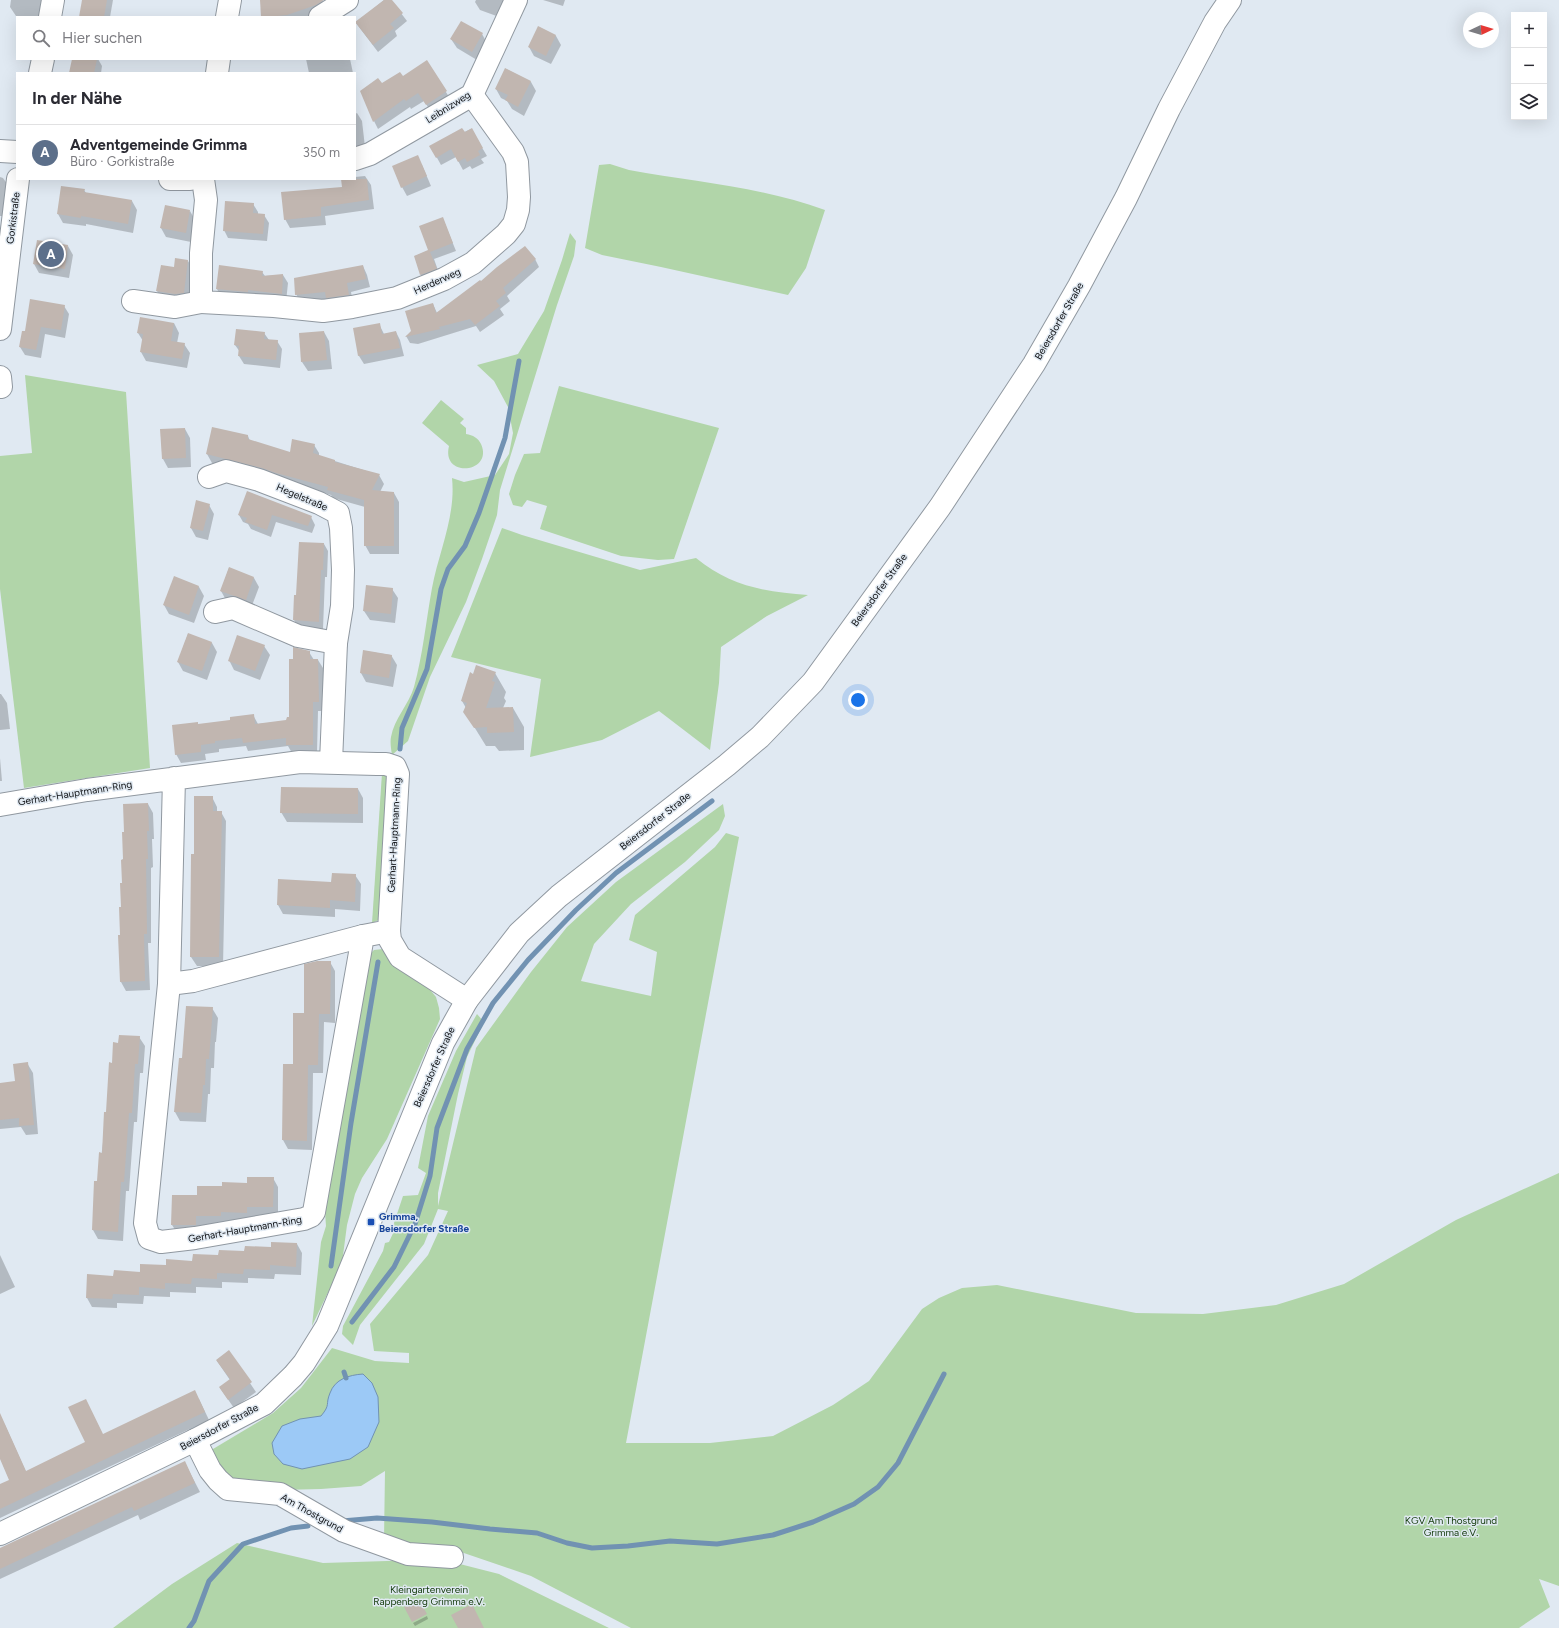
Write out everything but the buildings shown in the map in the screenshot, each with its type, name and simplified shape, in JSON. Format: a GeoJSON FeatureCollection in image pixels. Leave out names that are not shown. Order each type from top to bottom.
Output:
{"type":"FeatureCollection","features":[{"type":"Feature","properties":{"kind":"street"},"geometry":{"type":"LineString","coordinates":[[50,16],[53,0]]}},
{"type":"Feature","properties":{"kind":"street"},"geometry":{"type":"LineString","coordinates":[[226,16],[230,0]]}},
{"type":"Feature","properties":{"kind":"street"},"geometry":{"type":"LineString","coordinates":[[322,16],[347,0]]}},
{"type":"Feature","properties":{"kind":"street","name":"Leibnizweg"},"geometry":{"type":"LineString","coordinates":[[356,159],[370,154],[472,94],[516,0]]}},
{"type":"Feature","properties":{"kind":"street","name":"Beiersdorfer Straße"},"geometry":{"type":"LineString","coordinates":[[0,1534],[195,1440],[264,1404],[293,1376],[327,1326],[353,1266],[443,1043],[467,1000],[519,933],[549,905],[754,742],[813,682],[940,507],[1034,364],[1079,286],[1126,198],[1215,22],[1230,0]]}},
{"type":"Feature","properties":{"kind":"street"},"geometry":{"type":"LineString","coordinates":[[40,72],[43,60]]}},
{"type":"Feature","properties":{"kind":"street"},"geometry":{"type":"LineString","coordinates":[[217,72],[219,60]]}},
{"type":"Feature","properties":{"kind":"street","name":"Herderweg"},"geometry":{"type":"LineString","coordinates":[[133,301],[176,307],[201,302],[323,310],[352,307],[397,298],[444,279],[473,263],[506,234],[514,224],[518,210],[519,197],[517,162],[512,152],[472,94]]}},
{"type":"Feature","properties":{"kind":"street"},"geometry":{"type":"LineString","coordinates":[[0,151],[16,152]]}},
{"type":"Feature","properties":{"kind":"street","name":"Gorkistraße"},"geometry":{"type":"LineString","coordinates":[[0,329],[18,180]]}},
{"type":"Feature","properties":{"kind":"street"},"geometry":{"type":"LineString","coordinates":[[201,302],[201,253],[206,200],[203,180]]}},
{"type":"Feature","properties":{"kind":"street","name":"Hegelstraße"},"geometry":{"type":"LineString","coordinates":[[209,477],[226,471],[259,480],[319,503],[338,513],[341,528],[344,570],[342,606],[336,644],[331,762]]}},
{"type":"Feature","properties":{"kind":"street"},"geometry":{"type":"LineString","coordinates":[[215,612],[233,608],[298,636],[336,644]]}},
{"type":"Feature","properties":{"kind":"street","name":"Gerhart-Hauptmann-Ring"},"geometry":{"type":"LineString","coordinates":[[0,805],[87,790],[300,762],[386,764],[395,767],[398,774],[389,931]]}},
{"type":"Feature","properties":{"kind":"street","name":"Gerhart-Hauptmann-Ring"},"geometry":{"type":"LineString","coordinates":[[174,778],[169,984],[145,1223],[149,1238],[161,1242],[195,1238],[304,1219],[311,1216],[314,1212],[363,936]]}},
{"type":"Feature","properties":{"kind":"street"},"geometry":{"type":"LineString","coordinates":[[169,984],[193,981],[363,936],[389,931],[390,940],[400,958],[467,1000]]}},
{"type":"Feature","properties":{"kind":"street","name":"Am Thostgrund"},"geometry":{"type":"LineString","coordinates":[[195,1440],[210,1470],[228,1489],[280,1494],[344,1531],[408,1554],[452,1557]]}},
{"type":"Feature","properties":{"kind":"green space"},"geometry":{"type":"Polygon","coordinates":[[[610,164],[629,170],[753,190],[801,202],[825,210],[806,268],[788,295],[602,255],[585,248],[599,165],[610,164]]]}},
{"type":"Feature","properties":{"kind":"green space"},"geometry":{"type":"Polygon","coordinates":[[[570,233],[576,241],[574,256],[557,305],[500,490],[497,515],[482,559],[466,602],[430,677],[408,741],[392,755],[391,737],[393,730],[412,693],[417,675],[432,588],[452,506],[452,478],[464,482],[495,475],[509,454],[513,433],[508,407],[494,381],[477,365],[518,354],[544,311],[570,233]]]}},
{"type":"Feature","properties":{"kind":"green space"},"geometry":{"type":"Polygon","coordinates":[[[25,375],[126,392],[150,768],[24,788],[0,589],[0,456],[32,453],[25,375]]]}},
{"type":"Feature","properties":{"kind":"green space"},"geometry":{"type":"Polygon","coordinates":[[[559,386],[719,428],[674,559],[658,560],[621,556],[540,529],[547,506],[527,500],[522,507],[513,505],[509,494],[515,475],[524,454],[540,453],[559,386]]]}},
{"type":"Feature","properties":{"kind":"green space"},"geometry":{"type":"Polygon","coordinates":[[[441,400],[464,419],[460,423],[466,428],[466,434],[475,437],[481,444],[483,454],[480,461],[474,466],[459,468],[452,464],[449,457],[449,446],[422,423],[441,400]]]}},
{"type":"Feature","properties":{"kind":"green space"},"geometry":{"type":"Polygon","coordinates":[[[502,528],[640,570],[696,558],[709,568],[722,575],[749,586],[777,592],[808,595],[767,616],[721,647],[719,683],[710,750],[659,711],[602,740],[530,757],[541,679],[451,657],[502,528]]]}},
{"type":"Feature","properties":{"kind":"green space"},"geometry":{"type":"Polygon","coordinates":[[[382,773],[387,775],[381,919],[372,923],[382,773]]]}},
{"type":"Feature","properties":{"kind":"green space","name":"KGV Am Thostgrund Grimma e.V."},"geometry":{"type":"Polygon","coordinates":[[[723,804],[725,816],[719,830],[685,862],[631,904],[594,944],[581,981],[651,996],[657,952],[629,940],[635,915],[715,847],[726,833],[739,837],[626,1443],[710,1443],[773,1436],[833,1405],[869,1381],[922,1309],[939,1298],[962,1288],[997,1285],[1136,1313],[1203,1314],[1276,1305],[1344,1284],[1456,1220],[1559,1173],[1559,1586],[1539,1579],[1550,1607],[1519,1628],[631,1628],[531,1576],[458,1551],[384,1540],[385,1471],[361,1486],[321,1489],[280,1490],[226,1480],[208,1452],[273,1413],[301,1388],[332,1348],[375,1361],[409,1363],[409,1353],[374,1351],[370,1324],[428,1255],[448,1211],[438,1209],[424,1244],[360,1325],[353,1345],[342,1334],[343,1326],[383,1251],[385,1243],[389,1242],[395,1229],[394,1223],[403,1196],[418,1195],[426,1173],[418,1168],[428,1116],[456,1051],[477,1014],[484,1022],[467,1057],[438,1193],[438,1206],[476,1048],[531,972],[567,927],[616,882],[723,804]]]}},
{"type":"Feature","properties":{"kind":"green space"},"geometry":{"type":"Polygon","coordinates":[[[383,949],[399,970],[427,986],[436,997],[440,1019],[387,1139],[362,1178],[355,1194],[347,1225],[342,1263],[312,1326],[321,1242],[326,1226],[325,1212],[321,1203],[369,955],[374,950],[383,949]]]}},
{"type":"Feature","properties":{"kind":"green space","name":"Kleingartenverein Rappenberg Grimma e.V."},"geometry":{"type":"Polygon","coordinates":[[[237,1543],[323,1563],[419,1560],[448,1561],[499,1574],[609,1628],[113,1628],[172,1584],[237,1543]]]}},
{"type":"Feature","properties":{"kind":"water"},"geometry":{"type":"Polygon","coordinates":[[[363,1374],[372,1383],[378,1397],[379,1422],[368,1447],[350,1459],[302,1469],[283,1464],[274,1454],[272,1443],[282,1426],[300,1419],[321,1416],[327,1407],[330,1393],[335,1384],[353,1375],[363,1374]]]}},
{"type":"Feature","properties":{"kind":"waterway"},"geometry":{"type":"LineString","coordinates":[[400,749],[402,728],[427,669],[441,589],[448,569],[465,546],[479,513],[505,438],[519,361]]}},
{"type":"Feature","properties":{"kind":"waterway"},"geometry":{"type":"LineString","coordinates":[[352,1322],[394,1267],[415,1224],[430,1176],[437,1128],[467,1049],[493,1003],[528,960],[576,910],[616,873],[712,801]]}},
{"type":"Feature","properties":{"kind":"waterway"},"geometry":{"type":"LineString","coordinates":[[331,1266],[351,1123],[378,962]]}},
{"type":"Feature","properties":{"kind":"waterway"},"geometry":{"type":"LineString","coordinates":[[344,1372],[346,1378]]}},
{"type":"Feature","properties":{"kind":"waterway"},"geometry":{"type":"LineString","coordinates":[[342,1521],[377,1518],[537,1533],[567,1543],[592,1548],[628,1546],[670,1541],[717,1544],[773,1535],[813,1522],[854,1504],[878,1487],[898,1463],[944,1374]]}},
{"type":"Feature","properties":{"kind":"waterway"},"geometry":{"type":"LineString","coordinates":[[189,1628],[194,1621],[209,1581],[243,1544],[291,1528],[308,1526]]}},
{"type":"Feature","properties":{"kind":"place","name":"Adventgemeinde Grimma"},"geometry":{"type":"Point","coordinates":[51,254]}},
{"type":"Feature","properties":{"kind":"place","name":"Grimma, Beiersdorfer Straße"},"geometry":{"type":"Point","coordinates":[371,1222]}}]}
